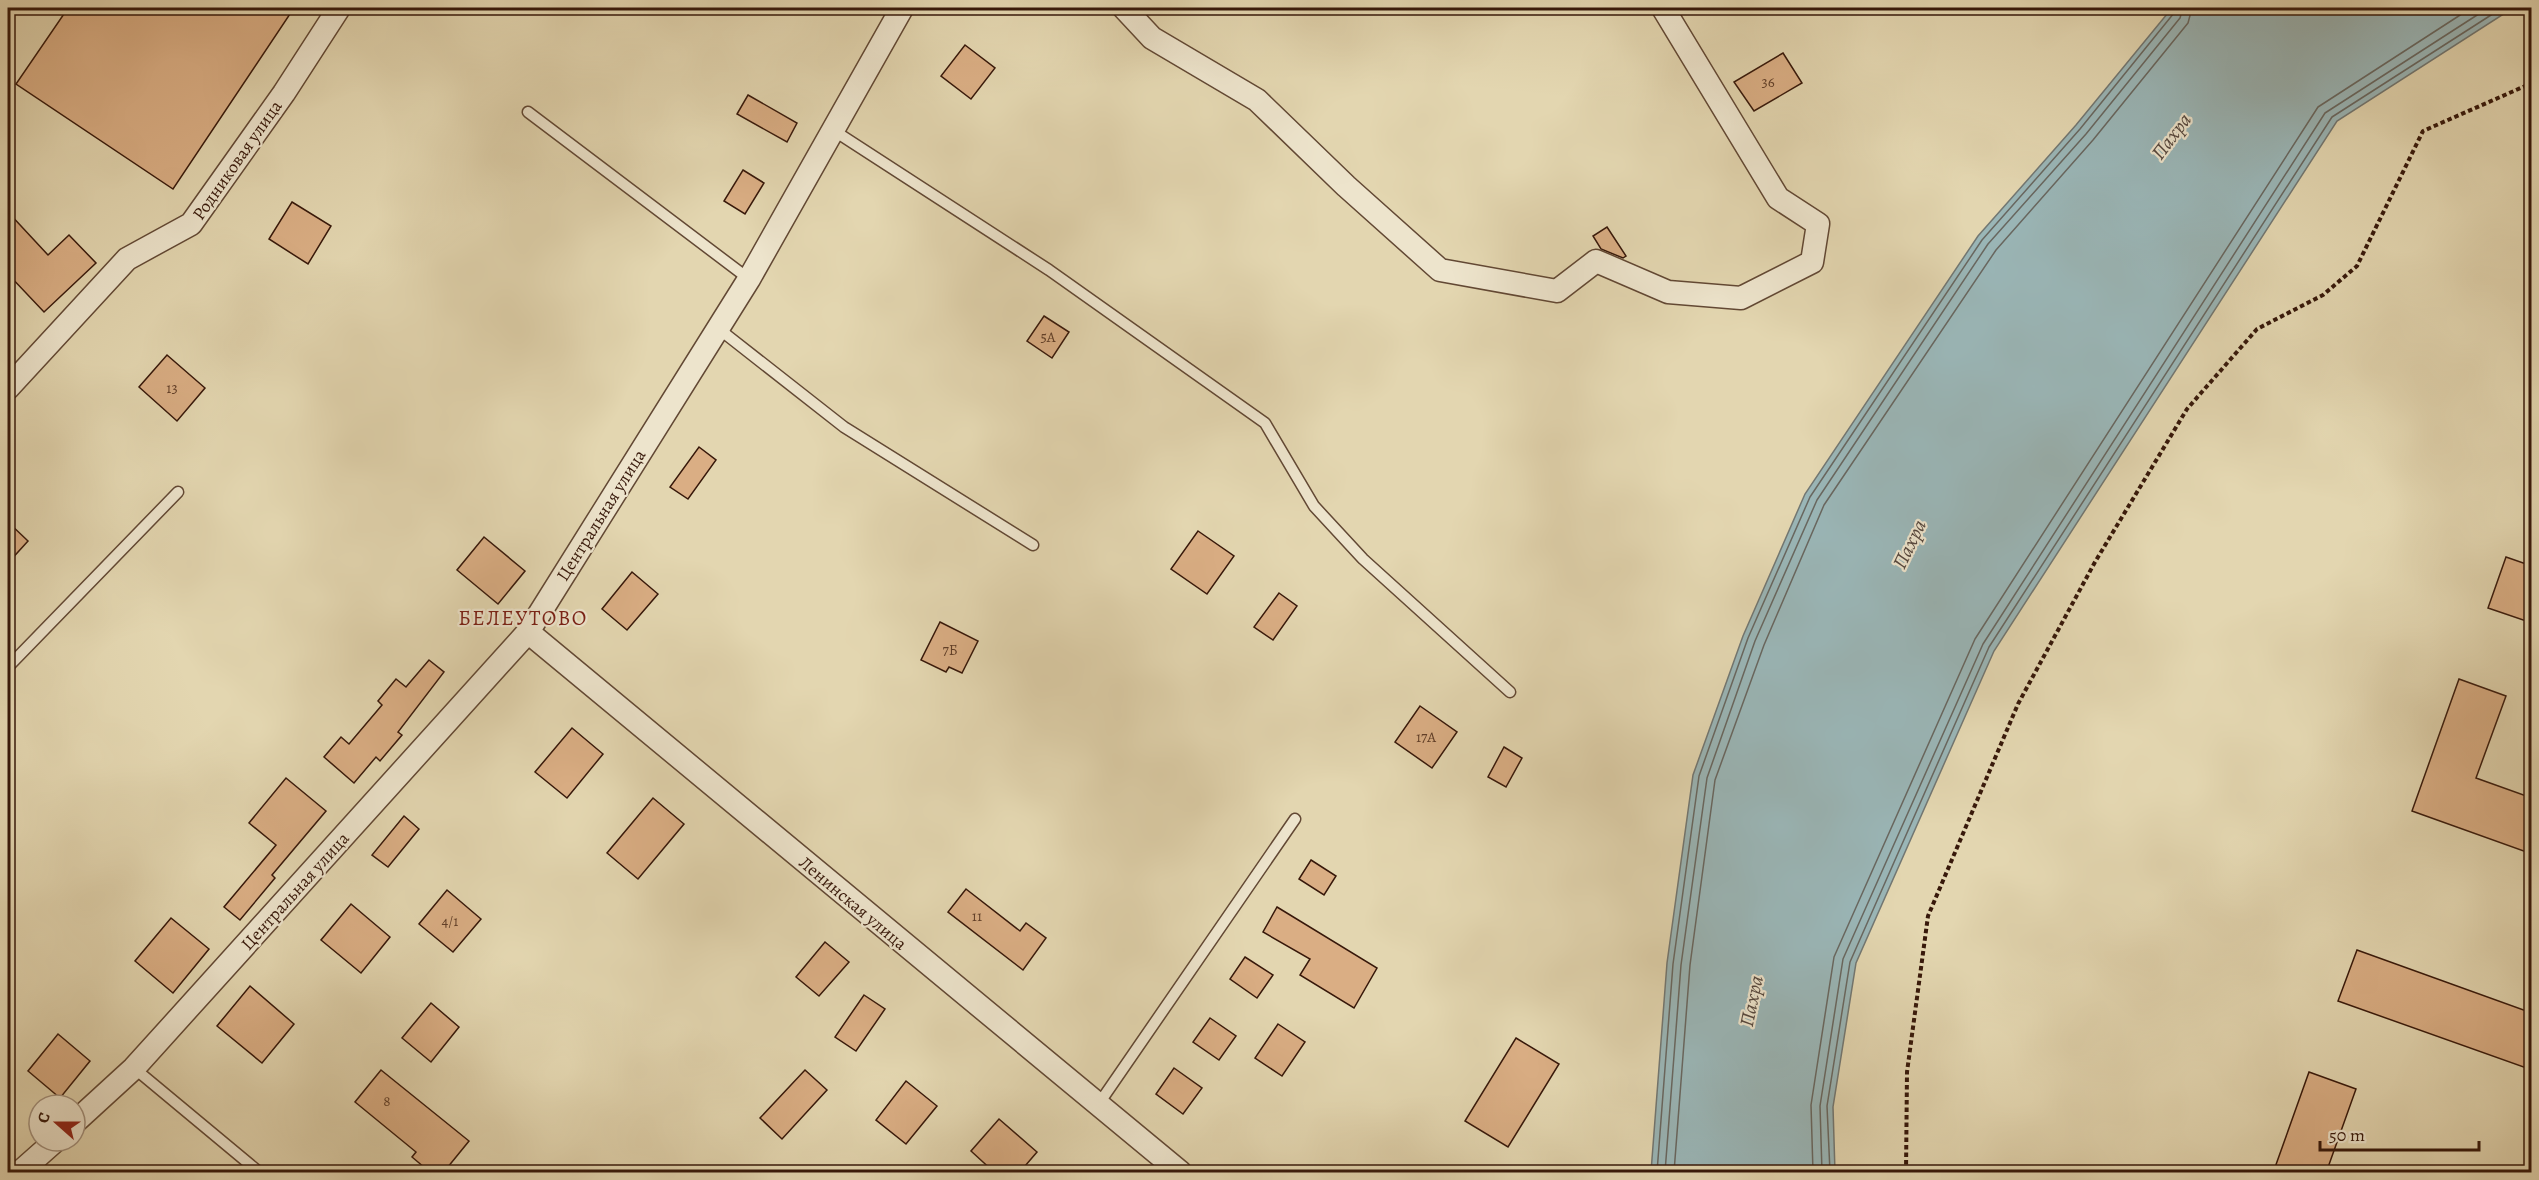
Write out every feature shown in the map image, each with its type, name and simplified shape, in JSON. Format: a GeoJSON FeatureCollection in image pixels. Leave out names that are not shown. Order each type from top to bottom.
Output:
{"type":"FeatureCollection","features":[{"type":"Feature","properties":{"kind":"street","name":"Родниковая улица"},"geometry":{"type":"LineString","coordinates":[[8,388],[127,259],[191,224],[284,93],[339,8]]}},
{"type":"Feature","properties":{"kind":"street","name":"Центральная улица"},"geometry":{"type":"LineString","coordinates":[[87,1111],[134,1068],[528,632],[749,279],[902,8]]}},
{"type":"Feature","properties":{"kind":"street"},"geometry":{"type":"LineString","coordinates":[[1124,8],[1152,38],[1257,100],[1346,186],[1440,270],[1557,291],[1596,261],[1668,291],[1741,298],[1812,262],[1818,224],[1778,198],[1663,8]]}},
{"type":"Feature","properties":{"kind":"street","name":"Ленинская улица"},"geometry":{"type":"LineString","coordinates":[[528,632],[1180,1173]]}},
{"type":"Feature","properties":{"kind":"street"},"geometry":{"type":"LineString","coordinates":[[20,1173],[42,1153]]}},
{"type":"Feature","properties":{"kind":"lane"},"geometry":{"type":"LineString","coordinates":[[528,112],[749,279]]}},
{"type":"Feature","properties":{"kind":"lane"},"geometry":{"type":"LineString","coordinates":[[833,130],[1049,270],[1113,318],[1265,423],[1314,506],[1363,558],[1510,692]]}},
{"type":"Feature","properties":{"kind":"lane"},"geometry":{"type":"LineString","coordinates":[[719,329],[844,427],[1033,545]]}},
{"type":"Feature","properties":{"kind":"lane"},"geometry":{"type":"LineString","coordinates":[[8,667],[178,492]]}},
{"type":"Feature","properties":{"kind":"lane"},"geometry":{"type":"LineString","coordinates":[[1098,1105],[1295,819]]}},
{"type":"Feature","properties":{"kind":"lane"},"geometry":{"type":"LineString","coordinates":[[134,1068],[259,1173]]}},
{"type":"Feature","properties":{"kind":"path"},"geometry":{"type":"LineString","coordinates":[[1906,1173],[1907,1072],[1928,916],[2018,704],[2095,562],[2187,409],[2257,329],[2323,295],[2357,266],[2423,131],[2532,83]]}},
{"type":"Feature","properties":{"kind":"water","name":"Пахра"},"geometry":{"type":"Polygon","coordinates":[[[2172,8],[2513,8],[2337,121],[1994,651],[1856,963],[1833,1107],[1835,1172],[1651,1172],[1667,963],[1693,775],[1743,636],[1805,494],[1978,236],[2076,125],[2172,8]]]}},
{"type":"Feature","properties":{"kind":"building"},"geometry":{"type":"Polygon","coordinates":[[[68,8],[294,8],[173,189],[16,84],[68,8]]]}},
{"type":"Feature","properties":{"kind":"building"},"geometry":{"type":"Polygon","coordinates":[[[965,45],[995,68],[971,99],[941,76],[965,45]]]}},
{"type":"Feature","properties":{"kind":"building"},"geometry":{"type":"Polygon","coordinates":[[[1783,53],[1802,83],[1754,111],[1734,82],[1783,53]]]}},
{"type":"Feature","properties":{"kind":"building"},"geometry":{"type":"Polygon","coordinates":[[[748,95],[797,123],[787,142],[737,114],[748,95]]]}},
{"type":"Feature","properties":{"kind":"building"},"geometry":{"type":"Polygon","coordinates":[[[743,170],[764,183],[745,214],[724,201],[743,170]]]}},
{"type":"Feature","properties":{"kind":"building"},"geometry":{"type":"Polygon","coordinates":[[[292,202],[331,226],[308,264],[269,239],[292,202]]]}},
{"type":"Feature","properties":{"kind":"building"},"geometry":{"type":"Polygon","coordinates":[[[8,212],[48,255],[69,235],[96,263],[44,312],[8,274],[8,212]]]}},
{"type":"Feature","properties":{"kind":"building"},"geometry":{"type":"Polygon","coordinates":[[[1607,227],[1626,256],[1623,258],[1601,249],[1593,236],[1607,227]]]}},
{"type":"Feature","properties":{"kind":"building"},"geometry":{"type":"Polygon","coordinates":[[[1044,316],[1069,332],[1052,358],[1027,341],[1044,316]]]}},
{"type":"Feature","properties":{"kind":"building"},"geometry":{"type":"Polygon","coordinates":[[[167,355],[205,388],[177,421],[139,387],[167,355]]]}},
{"type":"Feature","properties":{"kind":"building"},"geometry":{"type":"Polygon","coordinates":[[[699,447],[716,460],[688,499],[670,487],[699,447]]]}},
{"type":"Feature","properties":{"kind":"building"},"geometry":{"type":"Polygon","coordinates":[[[8,522],[28,541],[8,563],[8,522]]]}},
{"type":"Feature","properties":{"kind":"building"},"geometry":{"type":"Polygon","coordinates":[[[1198,531],[1234,556],[1207,594],[1171,569],[1198,531]]]}},
{"type":"Feature","properties":{"kind":"building"},"geometry":{"type":"Polygon","coordinates":[[[484,537],[525,571],[498,604],[457,570],[484,537]]]}},
{"type":"Feature","properties":{"kind":"building"},"geometry":{"type":"Polygon","coordinates":[[[2506,557],[2532,566],[2532,623],[2488,608],[2506,557]]]}},
{"type":"Feature","properties":{"kind":"building"},"geometry":{"type":"Polygon","coordinates":[[[632,572],[658,594],[627,630],[602,609],[632,572]]]}},
{"type":"Feature","properties":{"kind":"building"},"geometry":{"type":"Polygon","coordinates":[[[1279,593],[1297,606],[1273,640],[1254,627],[1279,593]]]}},
{"type":"Feature","properties":{"kind":"building"},"geometry":{"type":"Polygon","coordinates":[[[940,622],[978,641],[962,673],[949,667],[946,672],[921,660],[940,622]]]}},
{"type":"Feature","properties":{"kind":"building"},"geometry":{"type":"Polygon","coordinates":[[[429,660],[444,672],[398,732],[402,735],[380,761],[376,757],[354,783],[324,757],[341,737],[349,744],[382,705],[378,701],[396,679],[406,687],[429,660]]]}},
{"type":"Feature","properties":{"kind":"building"},"geometry":{"type":"Polygon","coordinates":[[[2459,679],[2506,696],[2476,778],[2532,798],[2532,854],[2412,811],[2459,679]]]}},
{"type":"Feature","properties":{"kind":"building"},"geometry":{"type":"Polygon","coordinates":[[[1420,706],[1457,732],[1432,768],[1395,742],[1420,706]]]}},
{"type":"Feature","properties":{"kind":"building"},"geometry":{"type":"Polygon","coordinates":[[[572,728],[603,754],[567,798],[535,772],[572,728]]]}},
{"type":"Feature","properties":{"kind":"building"},"geometry":{"type":"Polygon","coordinates":[[[1504,747],[1522,758],[1506,787],[1488,777],[1504,747]]]}},
{"type":"Feature","properties":{"kind":"building"},"geometry":{"type":"Polygon","coordinates":[[[286,778],[326,811],[272,875],[275,878],[240,920],[224,907],[276,845],[249,823],[286,778]]]}},
{"type":"Feature","properties":{"kind":"building"},"geometry":{"type":"Polygon","coordinates":[[[653,798],[684,824],[638,879],[607,853],[653,798]]]}},
{"type":"Feature","properties":{"kind":"building"},"geometry":{"type":"Polygon","coordinates":[[[404,816],[419,829],[388,867],[372,855],[404,816]]]}},
{"type":"Feature","properties":{"kind":"building"},"geometry":{"type":"Polygon","coordinates":[[[1311,860],[1336,876],[1324,895],[1299,879],[1311,860]]]}},
{"type":"Feature","properties":{"kind":"building"},"geometry":{"type":"Polygon","coordinates":[[[966,889],[1020,931],[1026,923],[1046,938],[1023,970],[948,912],[966,889]]]}},
{"type":"Feature","properties":{"kind":"building"},"geometry":{"type":"Polygon","coordinates":[[[447,890],[481,919],[453,952],[419,924],[447,890]]]}},
{"type":"Feature","properties":{"kind":"building"},"geometry":{"type":"Polygon","coordinates":[[[351,904],[390,937],[361,973],[321,940],[351,904]]]}},
{"type":"Feature","properties":{"kind":"building"},"geometry":{"type":"Polygon","coordinates":[[[1277,907],[1377,968],[1354,1008],[1300,975],[1310,959],[1263,932],[1277,907]]]}},
{"type":"Feature","properties":{"kind":"building"},"geometry":{"type":"Polygon","coordinates":[[[171,918],[209,949],[173,993],[135,961],[171,918]]]}},
{"type":"Feature","properties":{"kind":"building"},"geometry":{"type":"Polygon","coordinates":[[[825,942],[849,962],[819,996],[796,977],[825,942]]]}},
{"type":"Feature","properties":{"kind":"building"},"geometry":{"type":"Polygon","coordinates":[[[2357,950],[2532,1013],[2532,1070],[2338,1001],[2357,950]]]}},
{"type":"Feature","properties":{"kind":"building"},"geometry":{"type":"Polygon","coordinates":[[[1245,957],[1273,975],[1257,998],[1230,979],[1245,957]]]}},
{"type":"Feature","properties":{"kind":"building"},"geometry":{"type":"Polygon","coordinates":[[[250,986],[294,1024],[262,1063],[217,1026],[250,986]]]}},
{"type":"Feature","properties":{"kind":"building"},"geometry":{"type":"Polygon","coordinates":[[[864,995],[885,1009],[856,1051],[835,1037],[864,995]]]}},
{"type":"Feature","properties":{"kind":"building"},"geometry":{"type":"Polygon","coordinates":[[[431,1003],[459,1027],[431,1062],[402,1038],[431,1003]]]}},
{"type":"Feature","properties":{"kind":"building"},"geometry":{"type":"Polygon","coordinates":[[[1210,1018],[1236,1036],[1219,1060],[1193,1042],[1210,1018]]]}},
{"type":"Feature","properties":{"kind":"building"},"geometry":{"type":"Polygon","coordinates":[[[1278,1024],[1305,1042],[1282,1076],[1255,1058],[1278,1024]]]}},
{"type":"Feature","properties":{"kind":"building"},"geometry":{"type":"Polygon","coordinates":[[[58,1034],[90,1061],[64,1093],[54,1093],[28,1071],[58,1034]]]}},
{"type":"Feature","properties":{"kind":"building"},"geometry":{"type":"Polygon","coordinates":[[[1516,1038],[1559,1064],[1508,1147],[1465,1121],[1516,1038]]]}},
{"type":"Feature","properties":{"kind":"building"},"geometry":{"type":"Polygon","coordinates":[[[1174,1068],[1202,1088],[1183,1114],[1156,1094],[1174,1068]]]}},
{"type":"Feature","properties":{"kind":"building"},"geometry":{"type":"Polygon","coordinates":[[[381,1070],[469,1141],[443,1173],[431,1173],[412,1157],[416,1152],[355,1102],[381,1070]]]}},
{"type":"Feature","properties":{"kind":"building"},"geometry":{"type":"Polygon","coordinates":[[[805,1070],[827,1090],[782,1139],[760,1118],[805,1070]]]}},
{"type":"Feature","properties":{"kind":"building"},"geometry":{"type":"Polygon","coordinates":[[[2309,1072],[2356,1089],[2326,1173],[2273,1173],[2309,1072]]]}},
{"type":"Feature","properties":{"kind":"building"},"geometry":{"type":"Polygon","coordinates":[[[906,1081],[937,1106],[906,1144],[876,1120],[906,1081]]]}},
{"type":"Feature","properties":{"kind":"building"},"geometry":{"type":"Polygon","coordinates":[[[999,1119],[1037,1152],[1019,1173],[995,1173],[971,1151],[999,1119]]]}},
{"type":"Feature","properties":{"kind":"district","name":"БЕЛЕУТОВО"},"geometry":{"type":"Point","coordinates":[523,618]}}]}
